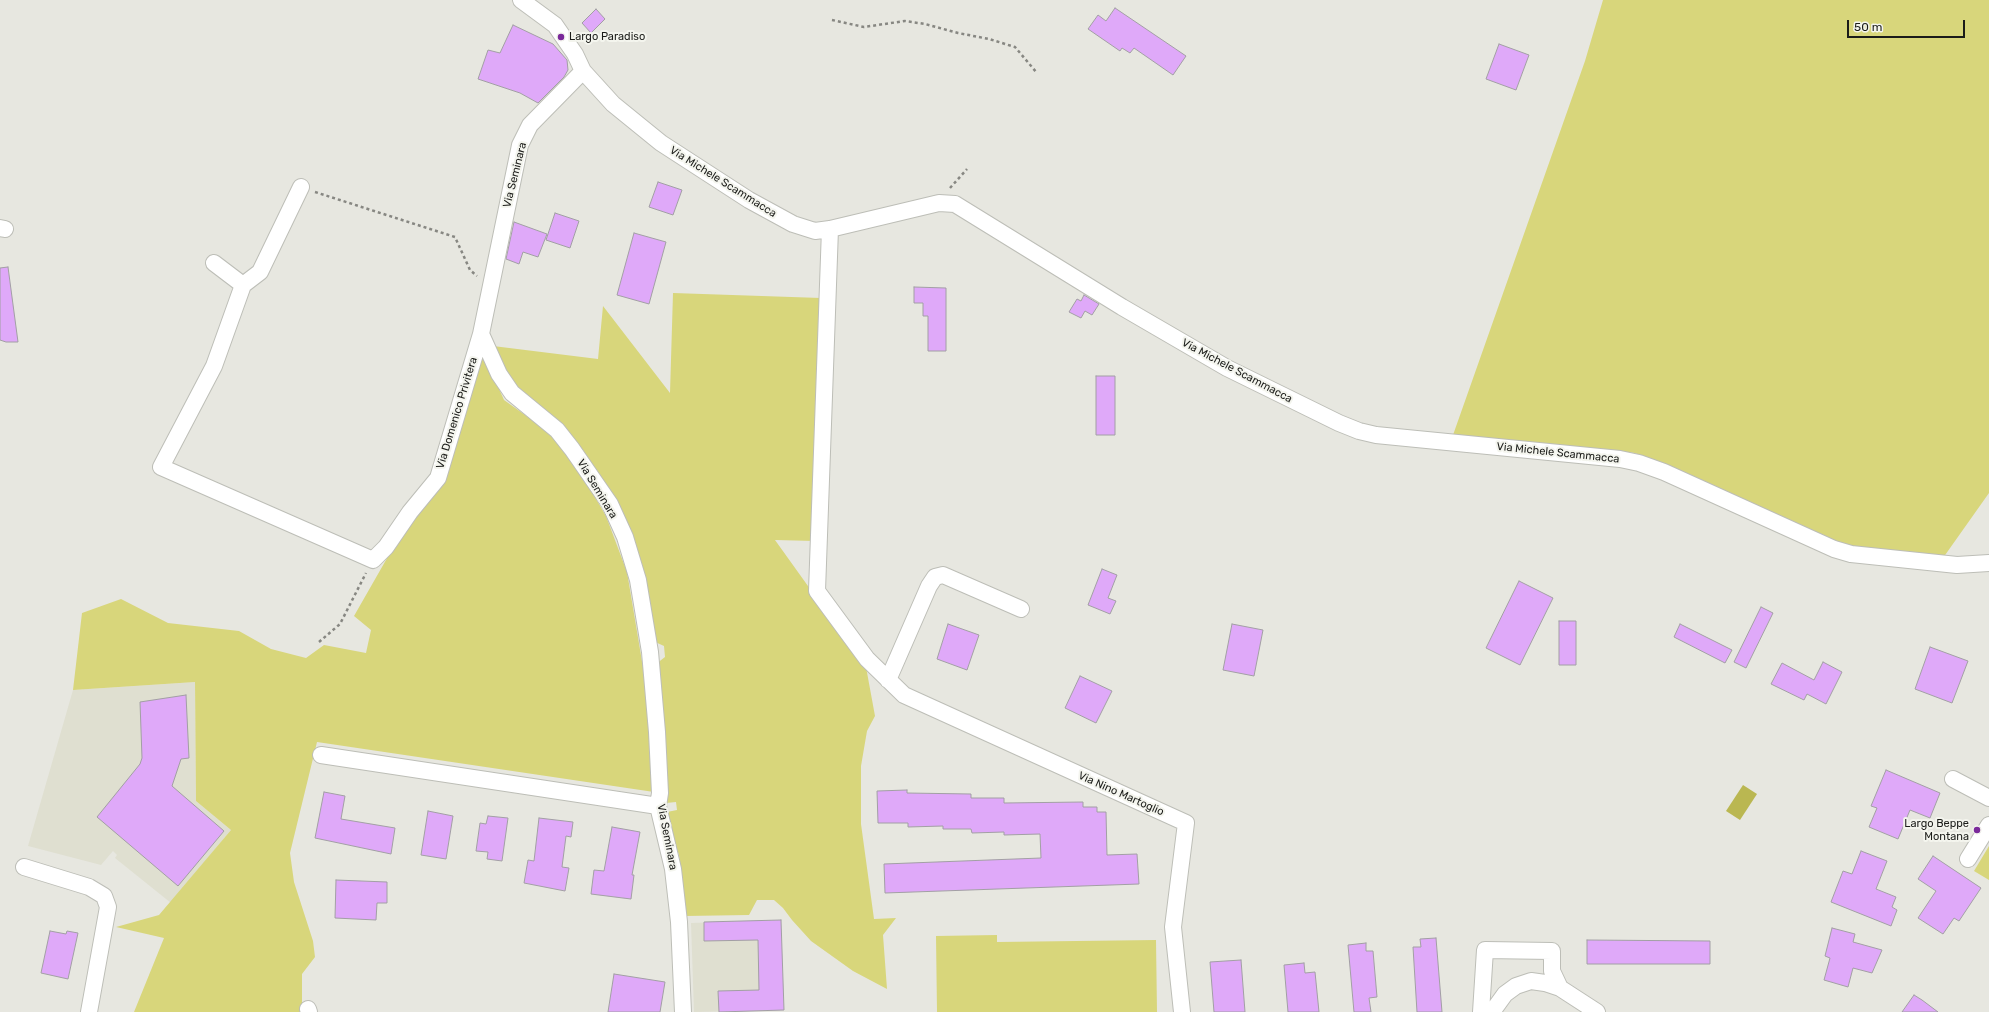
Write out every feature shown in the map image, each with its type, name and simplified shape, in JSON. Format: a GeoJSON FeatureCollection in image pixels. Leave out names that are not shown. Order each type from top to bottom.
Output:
{"type":"FeatureCollection","features":[{"type":"Feature","properties":{"kind":"street","name":"Via Michele Scammacca"},"geometry":{"type":"LineString","coordinates":[[521,0],[555,25],[576,54],[583,70],[613,104],[661,143],[749,200],[793,224],[814,230],[830,229],[939,203],[955,204],[1122,307],[1227,368],[1339,423],[1359,431],[1376,435],[1620,459],[1639,463],[1664,472],[1834,549],[1851,554],[1958,565],[1989,563]]}},
{"type":"Feature","properties":{"kind":"street","name":"Via Seminara"},"geometry":{"type":"LineString","coordinates":[[583,70],[530,125],[520,145],[481,334],[499,374],[512,393],[557,430],[610,504],[625,537],[638,580],[650,652],[658,732],[660,793],[658,806],[673,869],[680,945],[683,1012]]}},
{"type":"Feature","properties":{"kind":"street"},"geometry":{"type":"LineString","coordinates":[[301,187],[260,272],[242,285],[214,366],[161,467],[373,560]]}},
{"type":"Feature","properties":{"kind":"street"},"geometry":{"type":"LineString","coordinates":[[830,229],[817,591],[867,659],[888,680],[929,586],[935,577],[943,575],[1021,609]]}},
{"type":"Feature","properties":{"kind":"street"},"geometry":{"type":"LineString","coordinates":[[214,263],[242,285]]}},
{"type":"Feature","properties":{"kind":"street","name":"Via Domenico Privitera"},"geometry":{"type":"LineString","coordinates":[[373,560],[386,547],[410,512],[438,478],[481,334]]}},
{"type":"Feature","properties":{"kind":"street","name":"Via Nino Martoglio"},"geometry":{"type":"LineString","coordinates":[[888,680],[904,695],[1186,823],[1173,927],[1182,1012]]}},
{"type":"Feature","properties":{"kind":"street"},"geometry":{"type":"LineString","coordinates":[[321,755],[658,806]]}},
{"type":"Feature","properties":{"kind":"street"},"geometry":{"type":"LineString","coordinates":[[1952,778],[1989,798]]}},
{"type":"Feature","properties":{"kind":"street"},"geometry":{"type":"LineString","coordinates":[[1968,859],[1989,825]]}},
{"type":"Feature","properties":{"kind":"street"},"geometry":{"type":"LineString","coordinates":[[24,867],[89,887],[104,896],[108,907],[89,1012]]}},
{"type":"Feature","properties":{"kind":"street"},"geometry":{"type":"LineString","coordinates":[[1481,1012],[1485,950],[1552,951],[1552,971],[1560,988]]}},
{"type":"Feature","properties":{"kind":"street"},"geometry":{"type":"LineString","coordinates":[[1492,1012],[1505,994],[1516,986],[1531,981],[1545,982],[1560,988],[1597,1012]]}},
{"type":"Feature","properties":{"kind":"path"},"geometry":{"type":"LineString","coordinates":[[832,20],[864,27],[906,21],[925,24],[958,34],[989,39],[1015,47],[1037,73]]}},
{"type":"Feature","properties":{"kind":"path"},"geometry":{"type":"LineString","coordinates":[[939,203],[948,190],[967,169]]}},
{"type":"Feature","properties":{"kind":"path"},"geometry":{"type":"LineString","coordinates":[[301,187],[455,237],[470,270],[490,285]]}},
{"type":"Feature","properties":{"kind":"path"},"geometry":{"type":"LineString","coordinates":[[319,642],[340,624],[373,560]]}},
{"type":"Feature","properties":{"kind":"shaded area"},"geometry":{"type":"Polygon","coordinates":[[[1603,0],[1989,0],[1989,493],[1943,558],[1853,548],[1808,531],[1635,453],[1453,435],[1585,61],[1603,0]]]}},
{"type":"Feature","properties":{"kind":"shaded area"},"geometry":{"type":"Polygon","coordinates":[[[673,293],[821,298],[815,541],[775,540],[866,667],[875,716],[867,731],[861,766],[861,824],[874,919],[896,918],[883,935],[887,989],[853,971],[811,941],[783,908],[774,900],[757,900],[749,915],[685,916],[679,855],[671,832],[667,812],[677,810],[676,802],[666,803],[656,664],[665,657],[664,646],[653,641],[642,564],[628,531],[517,389],[493,346],[598,359],[603,306],[670,393],[673,293]]]}},
{"type":"Feature","properties":{"kind":"shaded area"},"geometry":{"type":"Polygon","coordinates":[[[483,353],[504,400],[556,437],[574,461],[606,516],[627,572],[649,703],[654,792],[317,742],[290,853],[294,882],[313,941],[315,957],[302,974],[302,1012],[134,1012],[164,938],[116,927],[159,915],[231,830],[196,801],[195,682],[73,690],[82,613],[121,599],[168,623],[239,631],[271,649],[306,658],[324,645],[366,653],[371,630],[354,616],[390,553],[439,487],[483,353]]]}},
{"type":"Feature","properties":{"kind":"shaded area"},"geometry":{"type":"Polygon","coordinates":[[[195,682],[196,801],[231,830],[171,903],[115,858],[117,855],[113,851],[101,865],[28,846],[73,690],[195,682]]]}},
{"type":"Feature","properties":{"kind":"shaded area"},"geometry":{"type":"Polygon","coordinates":[[[1743,785],[1757,794],[1740,820],[1726,811],[1743,785]]]}},
{"type":"Feature","properties":{"kind":"shaded area"},"geometry":{"type":"Polygon","coordinates":[[[1989,846],[1989,880],[1974,871],[1989,846]]]}},
{"type":"Feature","properties":{"kind":"shaded area"},"geometry":{"type":"Polygon","coordinates":[[[781,920],[784,1010],[694,1012],[691,923],[781,920]]]}},
{"type":"Feature","properties":{"kind":"shaded area"},"geometry":{"type":"Polygon","coordinates":[[[997,935],[997,942],[1156,940],[1157,1012],[937,1012],[936,936],[997,935]]]}},
{"type":"Feature","properties":{"kind":"building"},"geometry":{"type":"Polygon","coordinates":[[[1115,8],[1186,56],[1173,75],[1134,48],[1130,53],[1122,48],[1120,51],[1088,29],[1098,15],[1106,21],[1115,8]]]}},
{"type":"Feature","properties":{"kind":"building"},"geometry":{"type":"Polygon","coordinates":[[[596,9],[605,19],[591,33],[582,23],[596,9]]]}},
{"type":"Feature","properties":{"kind":"building"},"geometry":{"type":"Polygon","coordinates":[[[513,25],[553,44],[567,60],[568,70],[564,77],[538,103],[520,93],[478,79],[488,50],[500,53],[513,25]]]}},
{"type":"Feature","properties":{"kind":"building"},"geometry":{"type":"Polygon","coordinates":[[[1499,44],[1529,55],[1516,90],[1486,79],[1499,44]]]}},
{"type":"Feature","properties":{"kind":"building"},"geometry":{"type":"Polygon","coordinates":[[[658,182],[682,190],[673,215],[649,207],[658,182]]]}},
{"type":"Feature","properties":{"kind":"building"},"geometry":{"type":"Polygon","coordinates":[[[555,213],[579,221],[570,248],[546,240],[555,213]]]}},
{"type":"Feature","properties":{"kind":"building"},"geometry":{"type":"Polygon","coordinates":[[[514,222],[547,234],[538,257],[523,252],[519,264],[506,259],[514,222]]]}},
{"type":"Feature","properties":{"kind":"building"},"geometry":{"type":"Polygon","coordinates":[[[634,233],[666,242],[649,304],[617,295],[634,233]]]}},
{"type":"Feature","properties":{"kind":"building"},"geometry":{"type":"Polygon","coordinates":[[[8,267],[18,342],[6,342],[0,340],[0,268],[8,267]]]}},
{"type":"Feature","properties":{"kind":"building"},"geometry":{"type":"Polygon","coordinates":[[[914,287],[946,288],[946,351],[928,351],[928,316],[923,316],[923,303],[914,303],[914,287]]]}},
{"type":"Feature","properties":{"kind":"building"},"geometry":{"type":"Polygon","coordinates":[[[1084,295],[1099,304],[1092,315],[1085,311],[1081,318],[1069,312],[1077,299],[1081,301],[1084,295]]]}},
{"type":"Feature","properties":{"kind":"building"},"geometry":{"type":"Polygon","coordinates":[[[1096,376],[1115,376],[1115,435],[1096,435],[1096,376]]]}},
{"type":"Feature","properties":{"kind":"building"},"geometry":{"type":"Polygon","coordinates":[[[1102,569],[1117,575],[1108,598],[1116,601],[1110,614],[1088,605],[1102,569]]]}},
{"type":"Feature","properties":{"kind":"building"},"geometry":{"type":"Polygon","coordinates":[[[1519,581],[1553,598],[1520,665],[1486,648],[1519,581]]]}},
{"type":"Feature","properties":{"kind":"building"},"geometry":{"type":"Polygon","coordinates":[[[1761,607],[1773,613],[1746,668],[1734,662],[1761,607]]]}},
{"type":"Feature","properties":{"kind":"building"},"geometry":{"type":"Polygon","coordinates":[[[1559,621],[1576,621],[1576,665],[1559,665],[1559,621]]]}},
{"type":"Feature","properties":{"kind":"building"},"geometry":{"type":"Polygon","coordinates":[[[948,624],[979,635],[967,670],[937,659],[948,624]]]}},
{"type":"Feature","properties":{"kind":"building"},"geometry":{"type":"Polygon","coordinates":[[[1232,624],[1263,630],[1254,676],[1223,670],[1232,624]]]}},
{"type":"Feature","properties":{"kind":"building"},"geometry":{"type":"Polygon","coordinates":[[[1680,624],[1732,650],[1725,663],[1674,637],[1680,624]]]}},
{"type":"Feature","properties":{"kind":"building"},"geometry":{"type":"Polygon","coordinates":[[[1930,647],[1968,661],[1952,703],[1915,689],[1930,647]]]}},
{"type":"Feature","properties":{"kind":"building"},"geometry":{"type":"Polygon","coordinates":[[[1823,662],[1842,672],[1826,704],[1807,694],[1804,700],[1771,684],[1782,663],[1814,680],[1823,662]]]}},
{"type":"Feature","properties":{"kind":"building"},"geometry":{"type":"Polygon","coordinates":[[[1080,676],[1112,691],[1096,723],[1065,708],[1080,676]]]}},
{"type":"Feature","properties":{"kind":"building"},"geometry":{"type":"Polygon","coordinates":[[[186,695],[189,758],[181,759],[172,786],[224,831],[178,886],[97,817],[140,764],[142,758],[140,702],[186,695]]]}},
{"type":"Feature","properties":{"kind":"building"},"geometry":{"type":"Polygon","coordinates":[[[1886,770],[1940,793],[1930,818],[1910,810],[1898,839],[1869,827],[1877,808],[1871,806],[1886,770]]]}},
{"type":"Feature","properties":{"kind":"building"},"geometry":{"type":"Polygon","coordinates":[[[907,790],[907,793],[971,794],[971,798],[1004,798],[1004,803],[1083,802],[1083,807],[1097,807],[1097,812],[1106,812],[1107,855],[1137,854],[1139,884],[885,893],[884,864],[1041,858],[1040,834],[1004,835],[1004,832],[972,833],[971,829],[943,829],[943,826],[908,827],[908,823],[878,823],[877,791],[907,790]]]}},
{"type":"Feature","properties":{"kind":"building"},"geometry":{"type":"Polygon","coordinates":[[[324,792],[345,796],[341,819],[395,828],[391,854],[315,838],[324,792]]]}},
{"type":"Feature","properties":{"kind":"building"},"geometry":{"type":"Polygon","coordinates":[[[428,811],[453,816],[446,859],[421,855],[428,811]]]}},
{"type":"Feature","properties":{"kind":"building"},"geometry":{"type":"Polygon","coordinates":[[[488,816],[508,818],[502,861],[487,859],[488,852],[476,851],[480,823],[486,824],[488,816]]]}},
{"type":"Feature","properties":{"kind":"building"},"geometry":{"type":"Polygon","coordinates":[[[539,818],[573,822],[571,837],[566,836],[562,867],[569,868],[565,891],[524,883],[528,860],[534,861],[539,818]]]}},
{"type":"Feature","properties":{"kind":"building"},"geometry":{"type":"Polygon","coordinates":[[[612,827],[640,832],[632,875],[634,875],[631,899],[591,894],[594,870],[604,871],[612,827]]]}},
{"type":"Feature","properties":{"kind":"building"},"geometry":{"type":"Polygon","coordinates":[[[1861,851],[1887,861],[1876,889],[1896,897],[1892,907],[1897,910],[1891,926],[1831,902],[1843,871],[1852,874],[1861,851]]]}},
{"type":"Feature","properties":{"kind":"building"},"geometry":{"type":"Polygon","coordinates":[[[1933,856],[1981,888],[1959,921],[1954,918],[1943,934],[1918,918],[1936,891],[1918,879],[1933,856]]]}},
{"type":"Feature","properties":{"kind":"building"},"geometry":{"type":"Polygon","coordinates":[[[336,880],[387,882],[387,903],[377,903],[376,920],[335,918],[336,880]]]}},
{"type":"Feature","properties":{"kind":"building"},"geometry":{"type":"Polygon","coordinates":[[[781,920],[784,1010],[719,1012],[718,991],[759,990],[758,940],[704,941],[704,922],[781,920]]]}},
{"type":"Feature","properties":{"kind":"building"},"geometry":{"type":"Polygon","coordinates":[[[1832,928],[1855,934],[1853,942],[1882,950],[1872,973],[1853,968],[1848,987],[1824,980],[1830,958],[1825,956],[1832,928]]]}},
{"type":"Feature","properties":{"kind":"building"},"geometry":{"type":"Polygon","coordinates":[[[50,931],[66,934],[67,931],[78,933],[68,979],[41,973],[50,931]]]}},
{"type":"Feature","properties":{"kind":"building"},"geometry":{"type":"Polygon","coordinates":[[[1436,938],[1442,1012],[1417,1012],[1413,947],[1421,947],[1420,939],[1436,938]]]}},
{"type":"Feature","properties":{"kind":"building"},"geometry":{"type":"Polygon","coordinates":[[[1587,940],[1710,941],[1710,964],[1587,964],[1587,940]]]}},
{"type":"Feature","properties":{"kind":"building"},"geometry":{"type":"Polygon","coordinates":[[[1366,943],[1366,951],[1373,951],[1377,997],[1369,998],[1371,1012],[1354,1012],[1348,945],[1366,943]]]}},
{"type":"Feature","properties":{"kind":"building"},"geometry":{"type":"Polygon","coordinates":[[[1241,960],[1245,1012],[1214,1012],[1210,962],[1241,960]]]}},
{"type":"Feature","properties":{"kind":"building"},"geometry":{"type":"Polygon","coordinates":[[[1304,963],[1305,973],[1315,972],[1319,1012],[1288,1012],[1284,965],[1304,963]]]}},
{"type":"Feature","properties":{"kind":"building"},"geometry":{"type":"Polygon","coordinates":[[[614,974],[665,982],[660,1012],[608,1012],[614,974]]]}},
{"type":"Feature","properties":{"kind":"building"},"geometry":{"type":"Polygon","coordinates":[[[1914,995],[1922,1000],[1938,1012],[1902,1012],[1914,995]]]}},
{"type":"Feature","properties":{"kind":"place","name":"Largo Paradiso"},"geometry":{"type":"Point","coordinates":[561,37]}},
{"type":"Feature","properties":{"kind":"place","name":"Largo Beppe Montana"},"geometry":{"type":"Point","coordinates":[1977,830]}}]}
